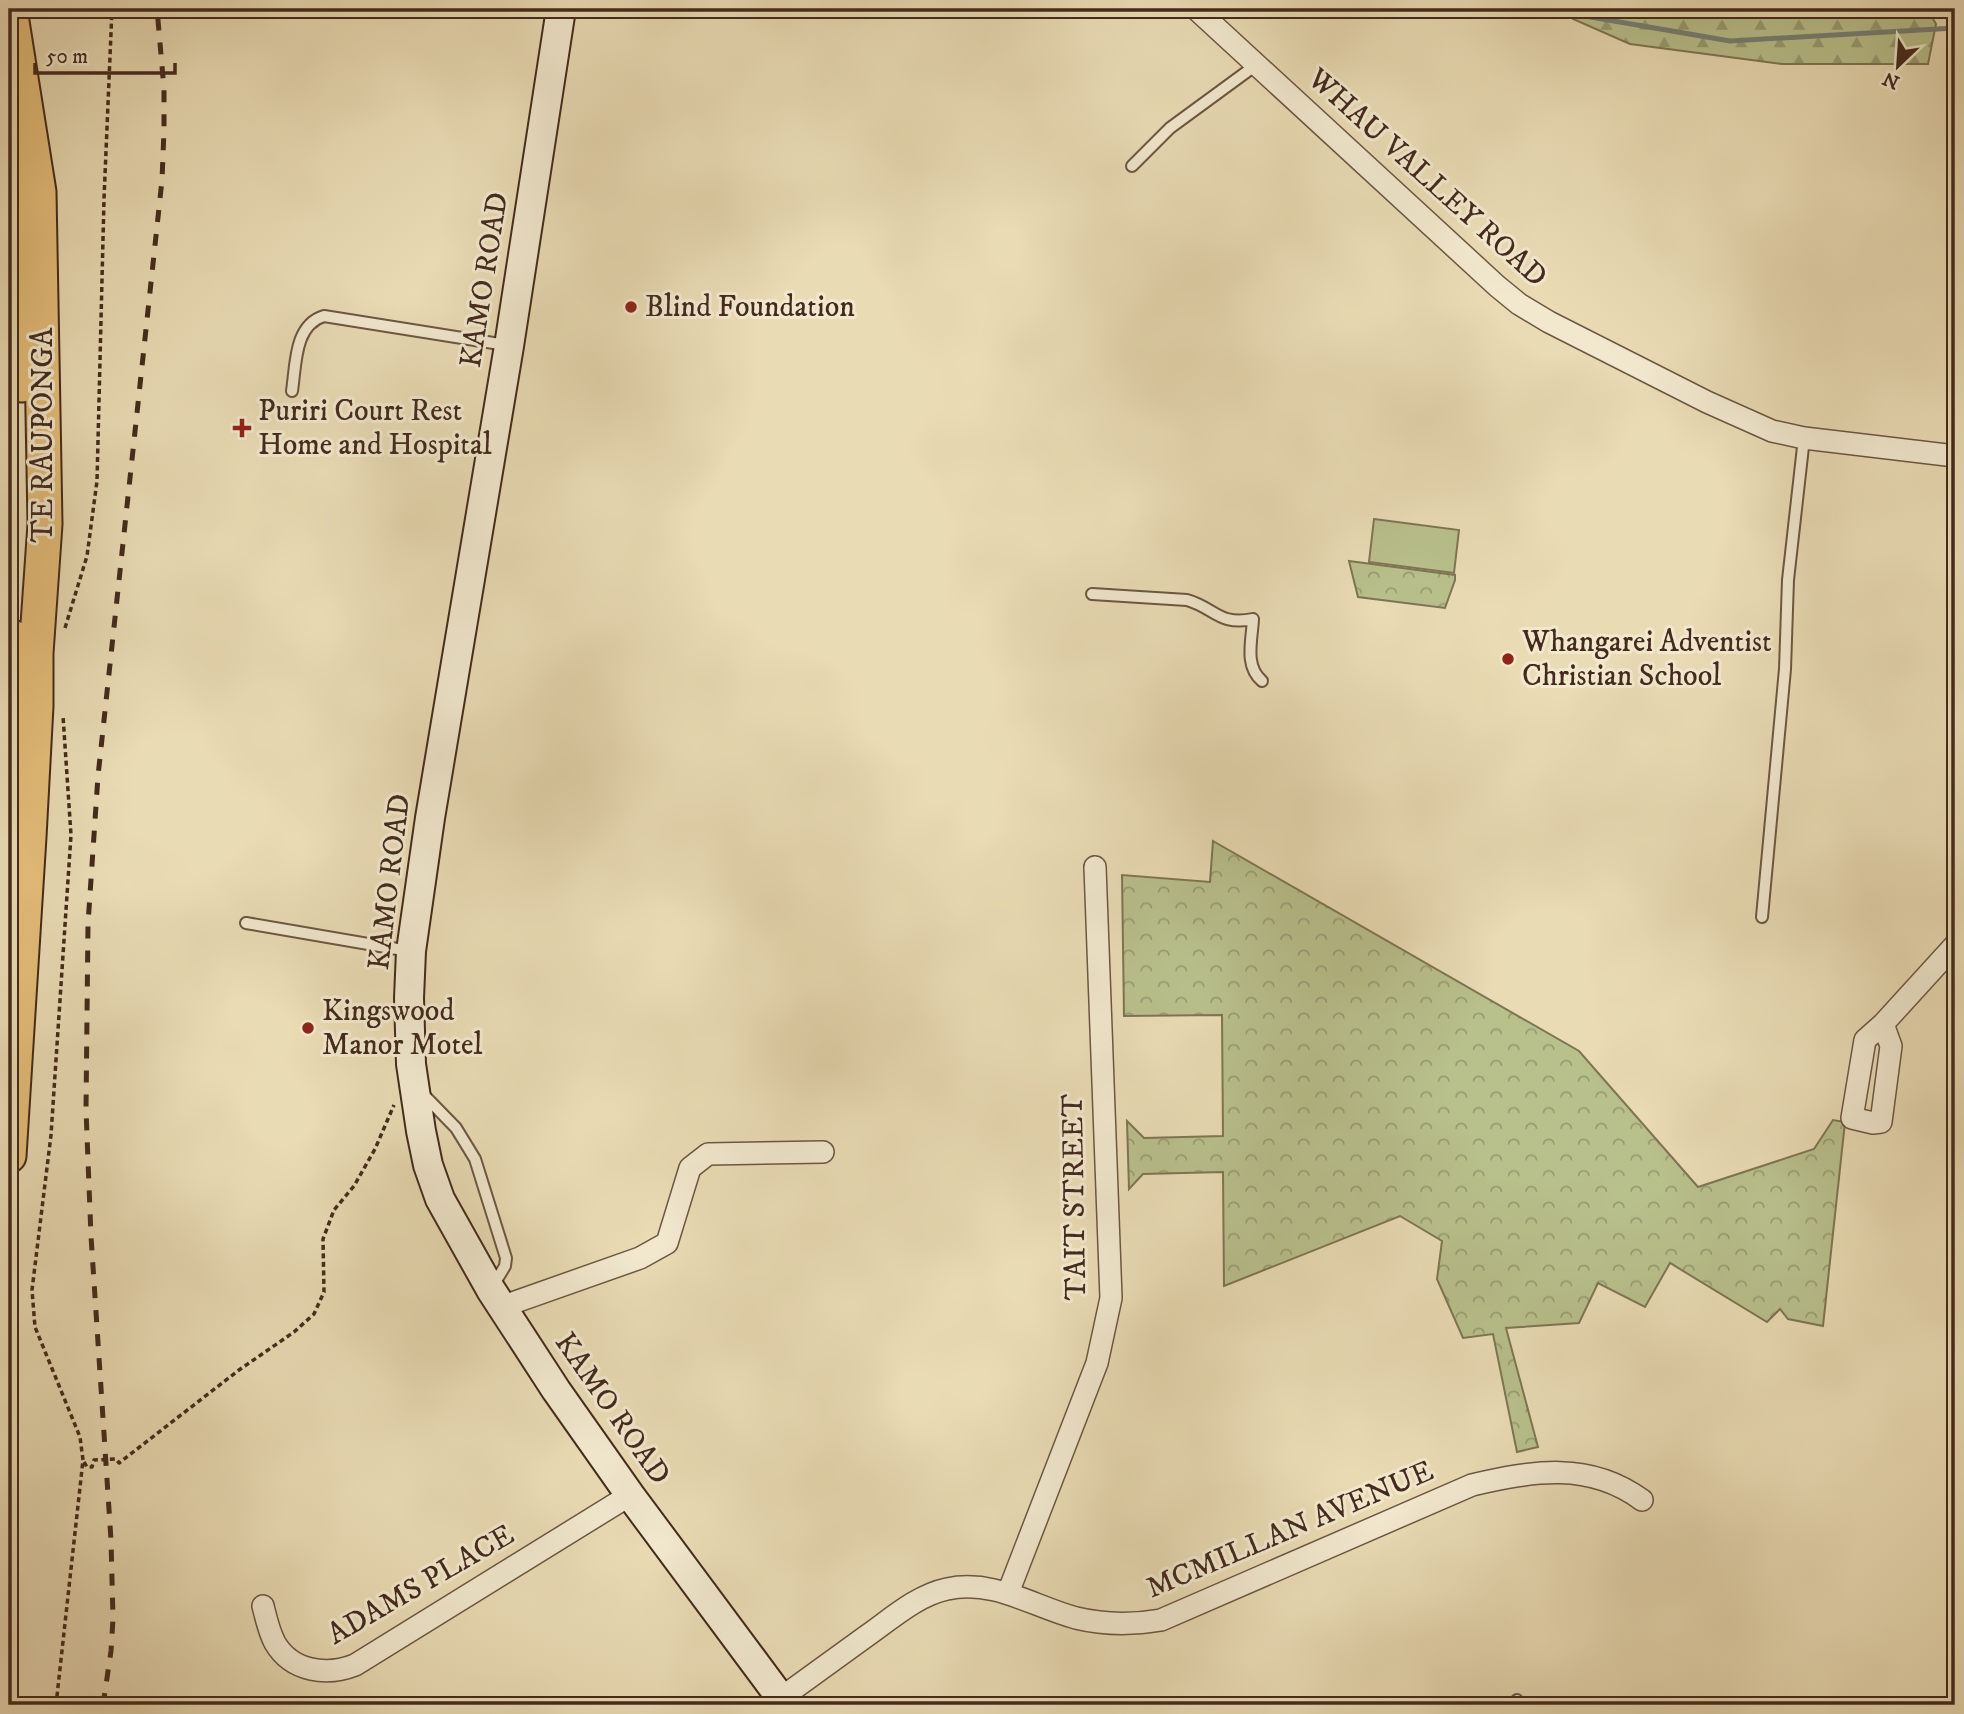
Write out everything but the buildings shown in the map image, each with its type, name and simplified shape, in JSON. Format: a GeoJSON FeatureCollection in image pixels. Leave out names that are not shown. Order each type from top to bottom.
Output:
{"type":"FeatureCollection","features":[{"type":"Feature","properties":{"kind":"highway","name":"TE RAUPONGA"},"geometry":{"type":"LineString","coordinates":[[9,1156],[25,696],[45,524],[39,192],[10,9]]}},
{"type":"Feature","properties":{"kind":"highway","name":"TE RAUPONGA"},"geometry":{"type":"LineString","coordinates":[[9,163],[22,393],[22,515],[12,622],[25,696],[11,724],[9,762]]}},
{"type":"Feature","properties":{"kind":"main road","name":"KAMO ROAD"},"geometry":{"type":"LineString","coordinates":[[562,9],[430,818],[411,951],[405,1093],[421,1131],[428,1165],[440,1199],[496,1298],[556,1390],[630,1495],[784,1701]]}},
{"type":"Feature","properties":{"kind":"street","name":"WHAU VALLEY ROAD"},"geometry":{"type":"LineString","coordinates":[[1196,9],[1497,286],[1519,304],[1549,322],[1707,402],[1772,431],[1804,438],[1955,456]]}},
{"type":"Feature","properties":{"kind":"street","name":"TAIT STREET"},"geometry":{"type":"LineString","coordinates":[[1008,1593],[1097,1363],[1111,1298],[1095,867]]}},
{"type":"Feature","properties":{"kind":"street"},"geometry":{"type":"LineString","coordinates":[[1883,1024],[1955,945]]}},
{"type":"Feature","properties":{"kind":"street"},"geometry":{"type":"LineString","coordinates":[[496,1298],[640,1258],[667,1243],[690,1168],[708,1154],[823,1152]]}},
{"type":"Feature","properties":{"kind":"street","name":"MCMILLAN AVENUE"},"geometry":{"type":"LineString","coordinates":[[784,1701],[899,1613],[945,1589],[986,1587],[1085,1620],[1140,1624],[1161,1620],[1472,1485],[1541,1473],[1592,1475],[1626,1488],[1642,1500]]}},
{"type":"Feature","properties":{"kind":"street","name":"ADAMS PLACE"},"geometry":{"type":"LineString","coordinates":[[263,1606],[275,1643],[283,1654],[296,1664],[312,1670],[341,1670],[367,1658],[630,1495]]}},
{"type":"Feature","properties":{"kind":"lane"},"geometry":{"type":"LineString","coordinates":[[1132,166],[1170,128],[1256,65]]}},
{"type":"Feature","properties":{"kind":"lane"},"geometry":{"type":"LineString","coordinates":[[292,391],[301,334],[310,322],[324,316],[509,346]]}},
{"type":"Feature","properties":{"kind":"lane"},"geometry":{"type":"LineString","coordinates":[[1762,917],[1785,669],[1788,580],[1804,438]]}},
{"type":"Feature","properties":{"kind":"lane"},"geometry":{"type":"LineString","coordinates":[[1092,594],[1187,600],[1198,603],[1219,618],[1240,622],[1253,619],[1251,665],[1255,675],[1262,681]]}},
{"type":"Feature","properties":{"kind":"lane"},"geometry":{"type":"LineString","coordinates":[[246,923],[411,951]]}},
{"type":"Feature","properties":{"kind":"lane"},"geometry":{"type":"LineString","coordinates":[[405,1093],[456,1128],[475,1159],[506,1258],[496,1298]]}},
{"type":"Feature","properties":{"kind":"path"},"geometry":{"type":"LineString","coordinates":[[65,629],[87,556],[97,481],[112,9]]}},
{"type":"Feature","properties":{"kind":"path"},"geometry":{"type":"LineString","coordinates":[[25,696],[71,835],[51,1135],[32,1290],[35,1327],[80,1437],[83,1460],[56,1705]]}},
{"type":"Feature","properties":{"kind":"path"},"geometry":{"type":"LineString","coordinates":[[83,1460],[87,1467],[92,1467],[94,1460],[116,1459],[119,1463],[239,1370],[294,1332],[314,1314],[324,1292],[323,1238],[334,1210],[354,1186],[405,1093]]}},
{"type":"Feature","properties":{"kind":"green space"},"geometry":{"type":"Polygon","coordinates":[[[1568,9],[1927,9],[1936,24],[1928,64],[1782,64],[1630,44],[1573,19],[1568,9]]]}},
{"type":"Feature","properties":{"kind":"green space"},"geometry":{"type":"Polygon","coordinates":[[[1374,519],[1459,530],[1454,573],[1369,562],[1374,519]]]}},
{"type":"Feature","properties":{"kind":"green space"},"geometry":{"type":"Polygon","coordinates":[[[1349,561],[1455,575],[1455,580],[1445,608],[1358,597],[1349,561]]]}},
{"type":"Feature","properties":{"kind":"green space"},"geometry":{"type":"Polygon","coordinates":[[[1213,841],[1579,1051],[1698,1187],[1814,1149],[1833,1120],[1845,1122],[1823,1326],[1788,1319],[1780,1309],[1767,1322],[1670,1263],[1645,1307],[1598,1283],[1579,1323],[1506,1328],[1538,1447],[1517,1452],[1493,1334],[1463,1338],[1437,1279],[1442,1241],[1400,1216],[1224,1286],[1223,1172],[1143,1174],[1129,1189],[1127,1121],[1144,1138],[1223,1136],[1222,1015],[1124,1016],[1122,875],[1210,882],[1213,841]]]}},
{"type":"Feature","properties":{"kind":"waterway"},"geometry":{"type":"LineString","coordinates":[[1577,9],[1579,15],[1730,41],[1955,28]]}},
{"type":"Feature","properties":{"kind":"railway"},"geometry":{"type":"LineString","coordinates":[[103,1705],[113,1619],[111,1540],[91,1236],[86,1110],[88,924],[98,776],[162,180],[164,89],[157,9]]}},
{"type":"Feature","properties":{"kind":"place","name":"Blind Foundation"},"geometry":{"type":"Point","coordinates":[631,307]}},
{"type":"Feature","properties":{"kind":"place","name":"Puriri Court Rest Home and Hospital"},"geometry":{"type":"Point","coordinates":[242,428]}},
{"type":"Feature","properties":{"kind":"place","name":"Whangarei Adventist Christian School"},"geometry":{"type":"Point","coordinates":[1508,659]}},
{"type":"Feature","properties":{"kind":"place","name":"Kingswood Manor Motel"},"geometry":{"type":"Point","coordinates":[308,1028]}}]}
